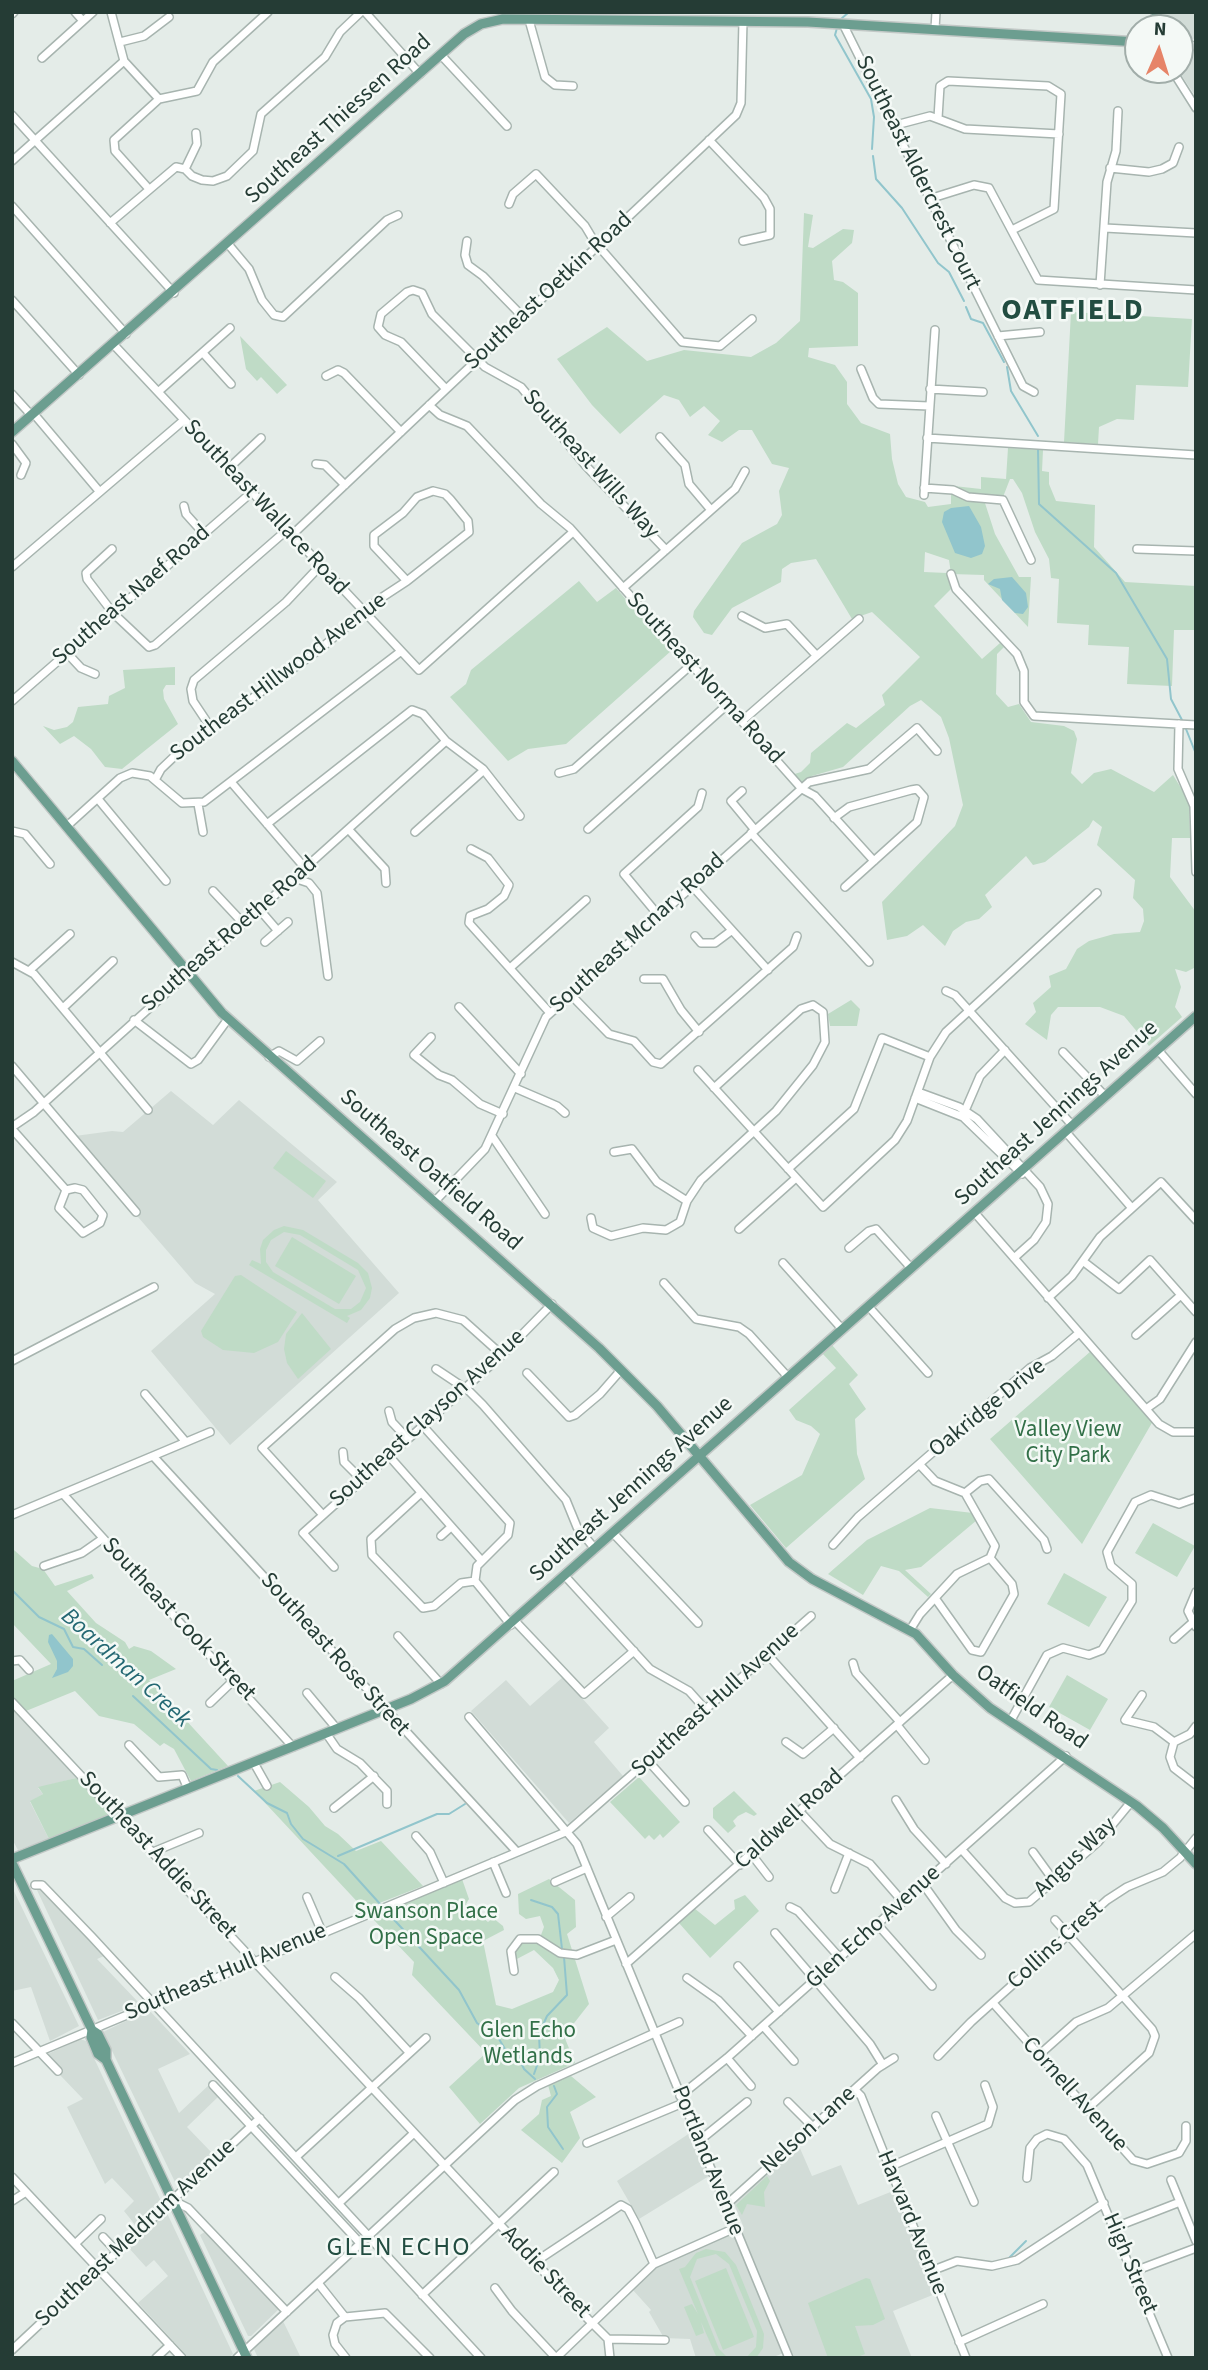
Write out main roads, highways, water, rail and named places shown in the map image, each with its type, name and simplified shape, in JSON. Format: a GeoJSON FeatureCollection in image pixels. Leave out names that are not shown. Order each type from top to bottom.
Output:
{"type":"FeatureCollection","features":[{"type":"Feature","properties":{"kind":"main road","name":"Southeast Thiessen Road"},"geometry":{"type":"LineString","coordinates":[[12,432],[174,293],[477,25],[497,20],[529,20],[542,16],[743,21],[808,17],[843,24],[1124,41]]}},
{"type":"Feature","properties":{"kind":"main road","name":"Southeast Oatfield Road"},"geometry":{"type":"LineString","coordinates":[[12,761],[228,1019],[552,1304],[621,1370],[699,1455],[789,1562],[839,1593]]}},
{"type":"Feature","properties":{"kind":"main road","name":"Southeast Jennings Avenue"},"geometry":{"type":"LineString","coordinates":[[12,1861],[384,1710],[441,1684],[1196,1016]]}},
{"type":"Feature","properties":{"kind":"main road","name":"Oatfield Road"},"geometry":{"type":"LineString","coordinates":[[839,1593],[910,1630],[926,1643],[953,1675],[1010,1722],[1066,1756],[1131,1802],[1196,1864]]}},
{"type":"Feature","properties":{"kind":"main road"},"geometry":{"type":"LineString","coordinates":[[12,1861],[92,2030],[91,2037],[98,2054],[106,2060],[243,2356]]}},
{"type":"Feature","properties":{"kind":"water"},"geometry":{"type":"Polygon","coordinates":[[[969,506],[981,527],[985,546],[982,554],[971,558],[955,553],[942,522],[944,512],[951,508],[969,506]]]}},
{"type":"Feature","properties":{"kind":"water"},"geometry":{"type":"Polygon","coordinates":[[[1012,577],[1026,593],[1028,607],[1023,614],[1015,613],[1002,600],[1000,589],[988,584],[994,579],[1012,577]]]}},
{"type":"Feature","properties":{"kind":"water"},"geometry":{"type":"Polygon","coordinates":[[[52,1634],[73,1659],[73,1666],[68,1672],[52,1678],[57,1669],[57,1661],[48,1642],[49,1635],[52,1634]]]}},
{"type":"Feature","properties":{"kind":"waterway"},"geometry":{"type":"LineString","coordinates":[[841,19],[849,12]]}},
{"type":"Feature","properties":{"kind":"waterway"},"geometry":{"type":"LineString","coordinates":[[837,28],[835,35],[871,99],[874,117],[872,149]]}},
{"type":"Feature","properties":{"kind":"waterway"},"geometry":{"type":"LineString","coordinates":[[873,156],[876,179],[902,208],[938,263],[949,272],[964,301]]}},
{"type":"Feature","properties":{"kind":"waterway"},"geometry":{"type":"LineString","coordinates":[[966,307],[971,319],[983,323],[1004,362]]}},
{"type":"Feature","properties":{"kind":"waterway"},"geometry":{"type":"LineString","coordinates":[[1007,367],[1011,391],[1038,436]]}},
{"type":"Feature","properties":{"kind":"waterway"},"geometry":{"type":"LineString","coordinates":[[1038,450],[1039,504],[1116,573],[1167,659],[1171,699],[1182,720]]}},
{"type":"Feature","properties":{"kind":"waterway"},"geometry":{"type":"LineString","coordinates":[[1186,729],[1196,754]]}},
{"type":"Feature","properties":{"kind":"waterway","name":"Boardman Creek"},"geometry":{"type":"LineString","coordinates":[[12,1590],[39,1617],[64,1629],[73,1647],[84,1649],[102,1665]]}},
{"type":"Feature","properties":{"kind":"waterway","name":"Boardman Creek"},"geometry":{"type":"LineString","coordinates":[[133,1696],[211,1769],[217,1770]]}},
{"type":"Feature","properties":{"kind":"waterway"},"geometry":{"type":"LineString","coordinates":[[238,1776],[267,1803],[287,1813],[291,1824],[303,1839],[344,1864],[381,1905]]}},
{"type":"Feature","properties":{"kind":"waterway"},"geometry":{"type":"LineString","coordinates":[[338,1856],[437,1814],[449,1814],[465,1804]]}},
{"type":"Feature","properties":{"kind":"waterway"},"geometry":{"type":"LineString","coordinates":[[531,1900],[552,1907],[558,1914],[562,1949]]}},
{"type":"Feature","properties":{"kind":"waterway"},"geometry":{"type":"LineString","coordinates":[[386,1911],[459,1990],[477,2023],[499,2039],[505,2049],[518,2056],[524,2069],[535,2079]]}},
{"type":"Feature","properties":{"kind":"waterway"},"geometry":{"type":"LineString","coordinates":[[534,2074],[540,2057],[539,2034],[547,2016],[567,1995],[564,1957]]}},
{"type":"Feature","properties":{"kind":"waterway"},"geometry":{"type":"LineString","coordinates":[[554,2086],[557,2094],[547,2107],[548,2127],[563,2149]]}},
{"type":"Feature","properties":{"kind":"waterway"},"geometry":{"type":"LineString","coordinates":[[1009,2258],[1026,2241]]}},
{"type":"Feature","properties":{"kind":"district","name":"OATFIELD"},"geometry":{"type":"Point","coordinates":[1073,312]}},
{"type":"Feature","properties":{"kind":"district","name":"GLEN ECHO"},"geometry":{"type":"Point","coordinates":[399,2249]}},
{"type":"Feature","properties":{"kind":"park label","name":"Valley View City Park"},"geometry":{"type":"Point","coordinates":[1068,1444]}},
{"type":"Feature","properties":{"kind":"park label","name":"Swanson Place Open Space"},"geometry":{"type":"Point","coordinates":[426,1926]}},
{"type":"Feature","properties":{"kind":"park label","name":"Glen Echo Wetlands"},"geometry":{"type":"Point","coordinates":[528,2045]}}]}
